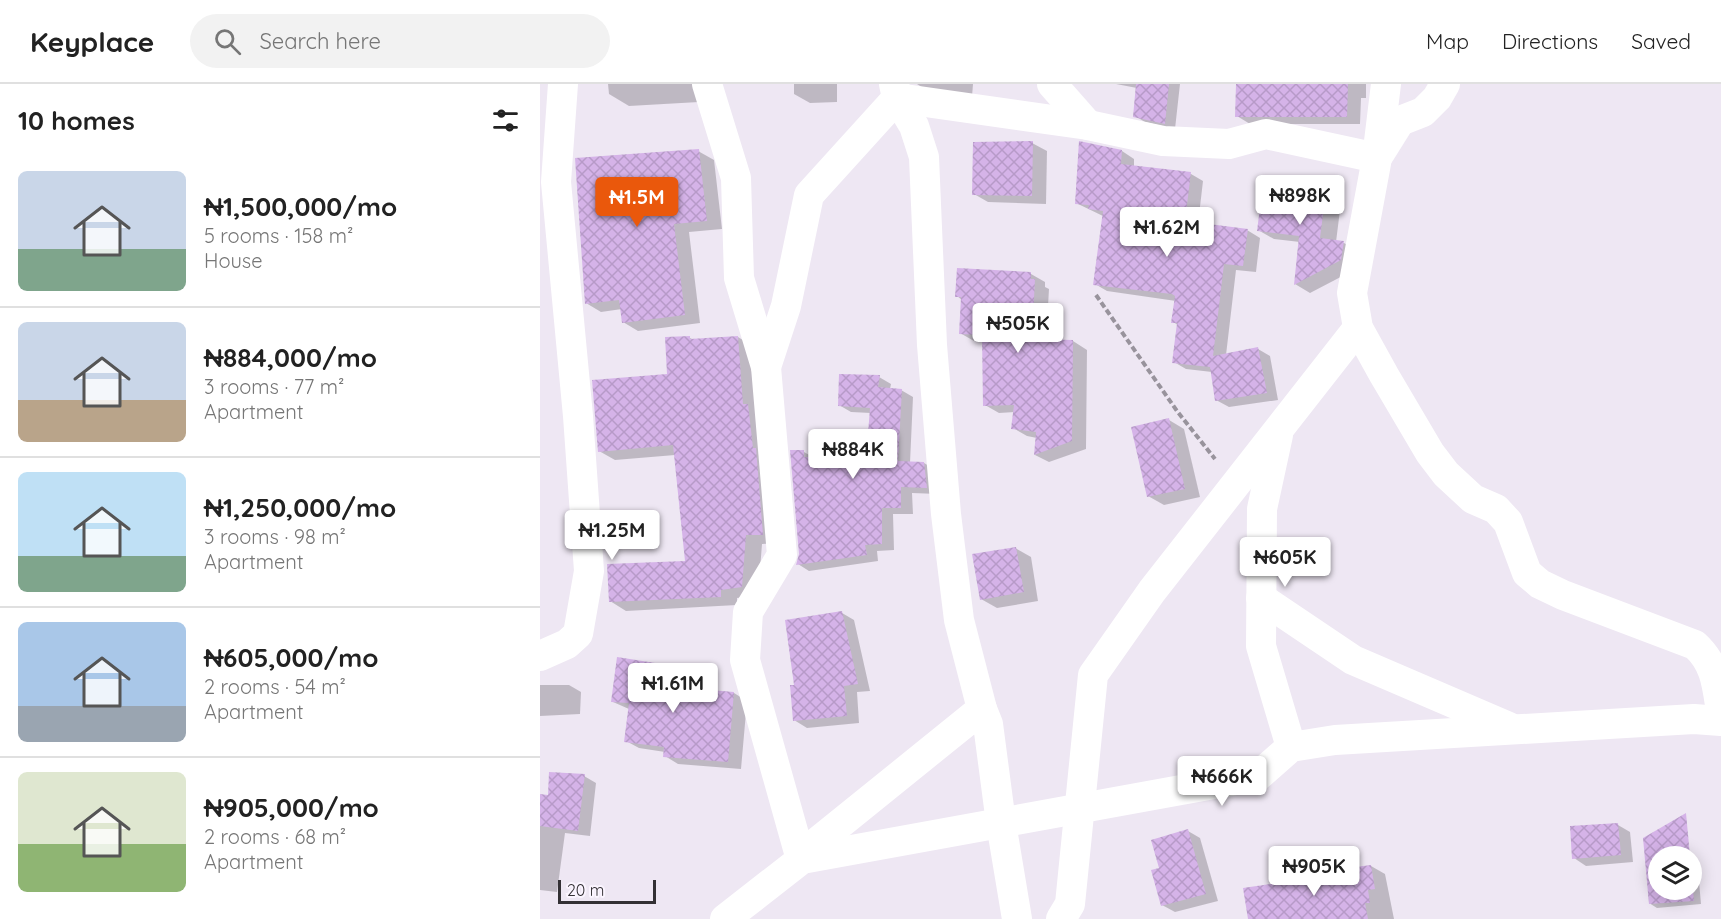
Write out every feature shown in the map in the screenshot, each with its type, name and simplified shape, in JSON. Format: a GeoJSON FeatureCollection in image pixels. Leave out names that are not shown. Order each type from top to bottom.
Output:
{"type":"FeatureCollection","features":[{"type":"Feature","properties":{"kind":"street"},"geometry":{"type":"LineString","coordinates":[[540,656],[567,644],[579,634],[589,571],[556,182],[563,84]]}},
{"type":"Feature","properties":{"kind":"street"},"geometry":{"type":"LineString","coordinates":[[707,84],[736,177],[739,278],[766,367],[782,555],[748,612],[745,660],[800,856],[982,709]]}},
{"type":"Feature","properties":{"kind":"street"},"geometry":{"type":"LineString","coordinates":[[1052,84],[1088,124]]}},
{"type":"Feature","properties":{"kind":"street"},"geometry":{"type":"LineString","coordinates":[[1386,84],[1377,158],[1353,293],[1358,328],[1430,453],[1446,474],[1473,498],[1496,509],[1508,522],[1527,573],[1539,584],[1563,595],[1695,645],[1706,654],[1716,675],[1721,712]]}},
{"type":"Feature","properties":{"kind":"street"},"geometry":{"type":"LineString","coordinates":[[1377,158],[1400,121],[1423,112],[1437,98],[1445,84]]}},
{"type":"Feature","properties":{"kind":"street"},"geometry":{"type":"LineString","coordinates":[[540,86],[559,134]]}},
{"type":"Feature","properties":{"kind":"street"},"geometry":{"type":"LineString","coordinates":[[766,367],[786,306],[809,195],[896,91]]}},
{"type":"Feature","properties":{"kind":"street"},"geometry":{"type":"LineString","coordinates":[[896,91],[1088,124],[1163,141],[1229,144],[1266,134],[1377,158]]}},
{"type":"Feature","properties":{"kind":"street"},"geometry":{"type":"LineString","coordinates":[[896,91],[914,126],[924,156],[932,345],[945,514],[958,620],[988,724],[1017,919]]}},
{"type":"Feature","properties":{"kind":"street"},"geometry":{"type":"LineString","coordinates":[[540,259],[561,238]]}},
{"type":"Feature","properties":{"kind":"street"},"geometry":{"type":"LineString","coordinates":[[1061,919],[1070,904],[1094,675],[1152,591],[1358,328]]}},
{"type":"Feature","properties":{"kind":"street"},"geometry":{"type":"LineString","coordinates":[[1279,428],[1262,509],[1261,646],[1291,747]]}},
{"type":"Feature","properties":{"kind":"street"},"geometry":{"type":"LineString","coordinates":[[1261,598],[1353,660],[1515,729]]}},
{"type":"Feature","properties":{"kind":"street"},"geometry":{"type":"LineString","coordinates":[[725,919],[802,859],[1258,776],[1291,747],[1335,740],[1515,729],[1694,719],[1721,721]]}},
{"type":"Feature","properties":{"kind":"path"},"geometry":{"type":"LineString","coordinates":[[1096,295],[1177,411],[1214,458],[1228,495]]}},
{"type":"Feature","properties":{"kind":"building"},"geometry":{"type":"Polygon","coordinates":[[[1136,84],[1169,84],[1165,124],[1133,117],[1136,84]]]}},
{"type":"Feature","properties":{"kind":"building"},"geometry":{"type":"Polygon","coordinates":[[[1236,84],[1348,84],[1347,117],[1235,117],[1236,84]]]}},
{"type":"Feature","properties":{"kind":"building"},"geometry":{"type":"Polygon","coordinates":[[[1033,141],[1032,196],[972,195],[973,142],[1033,141]]]}},
{"type":"Feature","properties":{"kind":"building"},"geometry":{"type":"Polygon","coordinates":[[[1079,141],[1122,150],[1121,164],[1191,172],[1185,221],[1248,229],[1243,266],[1224,264],[1213,356],[1258,347],[1267,393],[1215,401],[1210,367],[1172,363],[1177,323],[1171,323],[1175,296],[1093,285],[1103,211],[1088,209],[1089,205],[1075,204],[1079,141]]]}},
{"type":"Feature","properties":{"kind":"building"},"geometry":{"type":"Polygon","coordinates":[[[699,149],[707,221],[674,224],[685,315],[622,323],[619,300],[585,304],[575,158],[699,149]]]}},
{"type":"Feature","properties":{"kind":"building"},"geometry":{"type":"Polygon","coordinates":[[[1263,184],[1326,191],[1320,238],[1344,241],[1341,260],[1294,285],[1299,236],[1257,231],[1263,184]]]}},
{"type":"Feature","properties":{"kind":"building"},"geometry":{"type":"Polygon","coordinates":[[[957,268],[1031,272],[1031,279],[1035,279],[1032,339],[1073,340],[1072,441],[1034,455],[1036,432],[1011,429],[1014,405],[983,406],[982,335],[959,334],[961,297],[955,297],[957,268]]]}},
{"type":"Feature","properties":{"kind":"building"},"geometry":{"type":"Polygon","coordinates":[[[690,336],[690,339],[738,336],[743,404],[748,404],[753,448],[756,448],[763,535],[746,535],[742,587],[721,590],[721,597],[609,602],[607,564],[685,561],[673,445],[598,452],[592,380],[667,374],[665,337],[690,336]]]}},
{"type":"Feature","properties":{"kind":"building"},"geometry":{"type":"Polygon","coordinates":[[[839,374],[880,375],[878,387],[902,389],[898,461],[924,462],[927,488],[901,487],[901,508],[882,508],[882,544],[865,545],[867,555],[796,565],[799,554],[790,450],[804,450],[804,457],[866,460],[870,408],[838,406],[839,374]]]}},
{"type":"Feature","properties":{"kind":"building"},"geometry":{"type":"Polygon","coordinates":[[[1169,418],[1185,489],[1147,497],[1131,427],[1169,418]]]}},
{"type":"Feature","properties":{"kind":"building"},"geometry":{"type":"Polygon","coordinates":[[[1016,547],[1024,592],[980,600],[972,554],[1016,547]]]}},
{"type":"Feature","properties":{"kind":"building"},"geometry":{"type":"Polygon","coordinates":[[[842,611],[858,684],[844,686],[847,716],[793,721],[790,685],[794,685],[785,620],[842,611]]]}},
{"type":"Feature","properties":{"kind":"building"},"geometry":{"type":"Polygon","coordinates":[[[617,657],[655,663],[652,685],[734,692],[728,762],[663,757],[664,747],[624,742],[629,703],[611,702],[617,657]]]}},
{"type":"Feature","properties":{"kind":"building"},"geometry":{"type":"Polygon","coordinates":[[[549,772],[585,774],[578,831],[540,826],[540,794],[548,795],[549,772]]]}},
{"type":"Feature","properties":{"kind":"building"},"geometry":{"type":"Polygon","coordinates":[[[1686,813],[1689,846],[1648,846],[1648,893],[1643,838],[1686,813]]]}},
{"type":"Feature","properties":{"kind":"building"},"geometry":{"type":"Polygon","coordinates":[[[1618,823],[1621,855],[1572,859],[1570,826],[1618,823]]]}},
{"type":"Feature","properties":{"kind":"building"},"geometry":{"type":"Polygon","coordinates":[[[1188,829],[1206,894],[1161,906],[1151,870],[1159,868],[1151,840],[1188,829]]]}},
{"type":"Feature","properties":{"kind":"building"},"geometry":{"type":"Polygon","coordinates":[[[1371,865],[1375,889],[1368,890],[1370,903],[1365,903],[1368,919],[1248,919],[1243,888],[1333,875],[1332,870],[1371,865]]]}},
{"type":"Feature","properties":{"kind":"building"},"geometry":{"type":"Polygon","coordinates":[[[1649,900],[1694,901],[1649,904],[1649,900]]]}}]}
